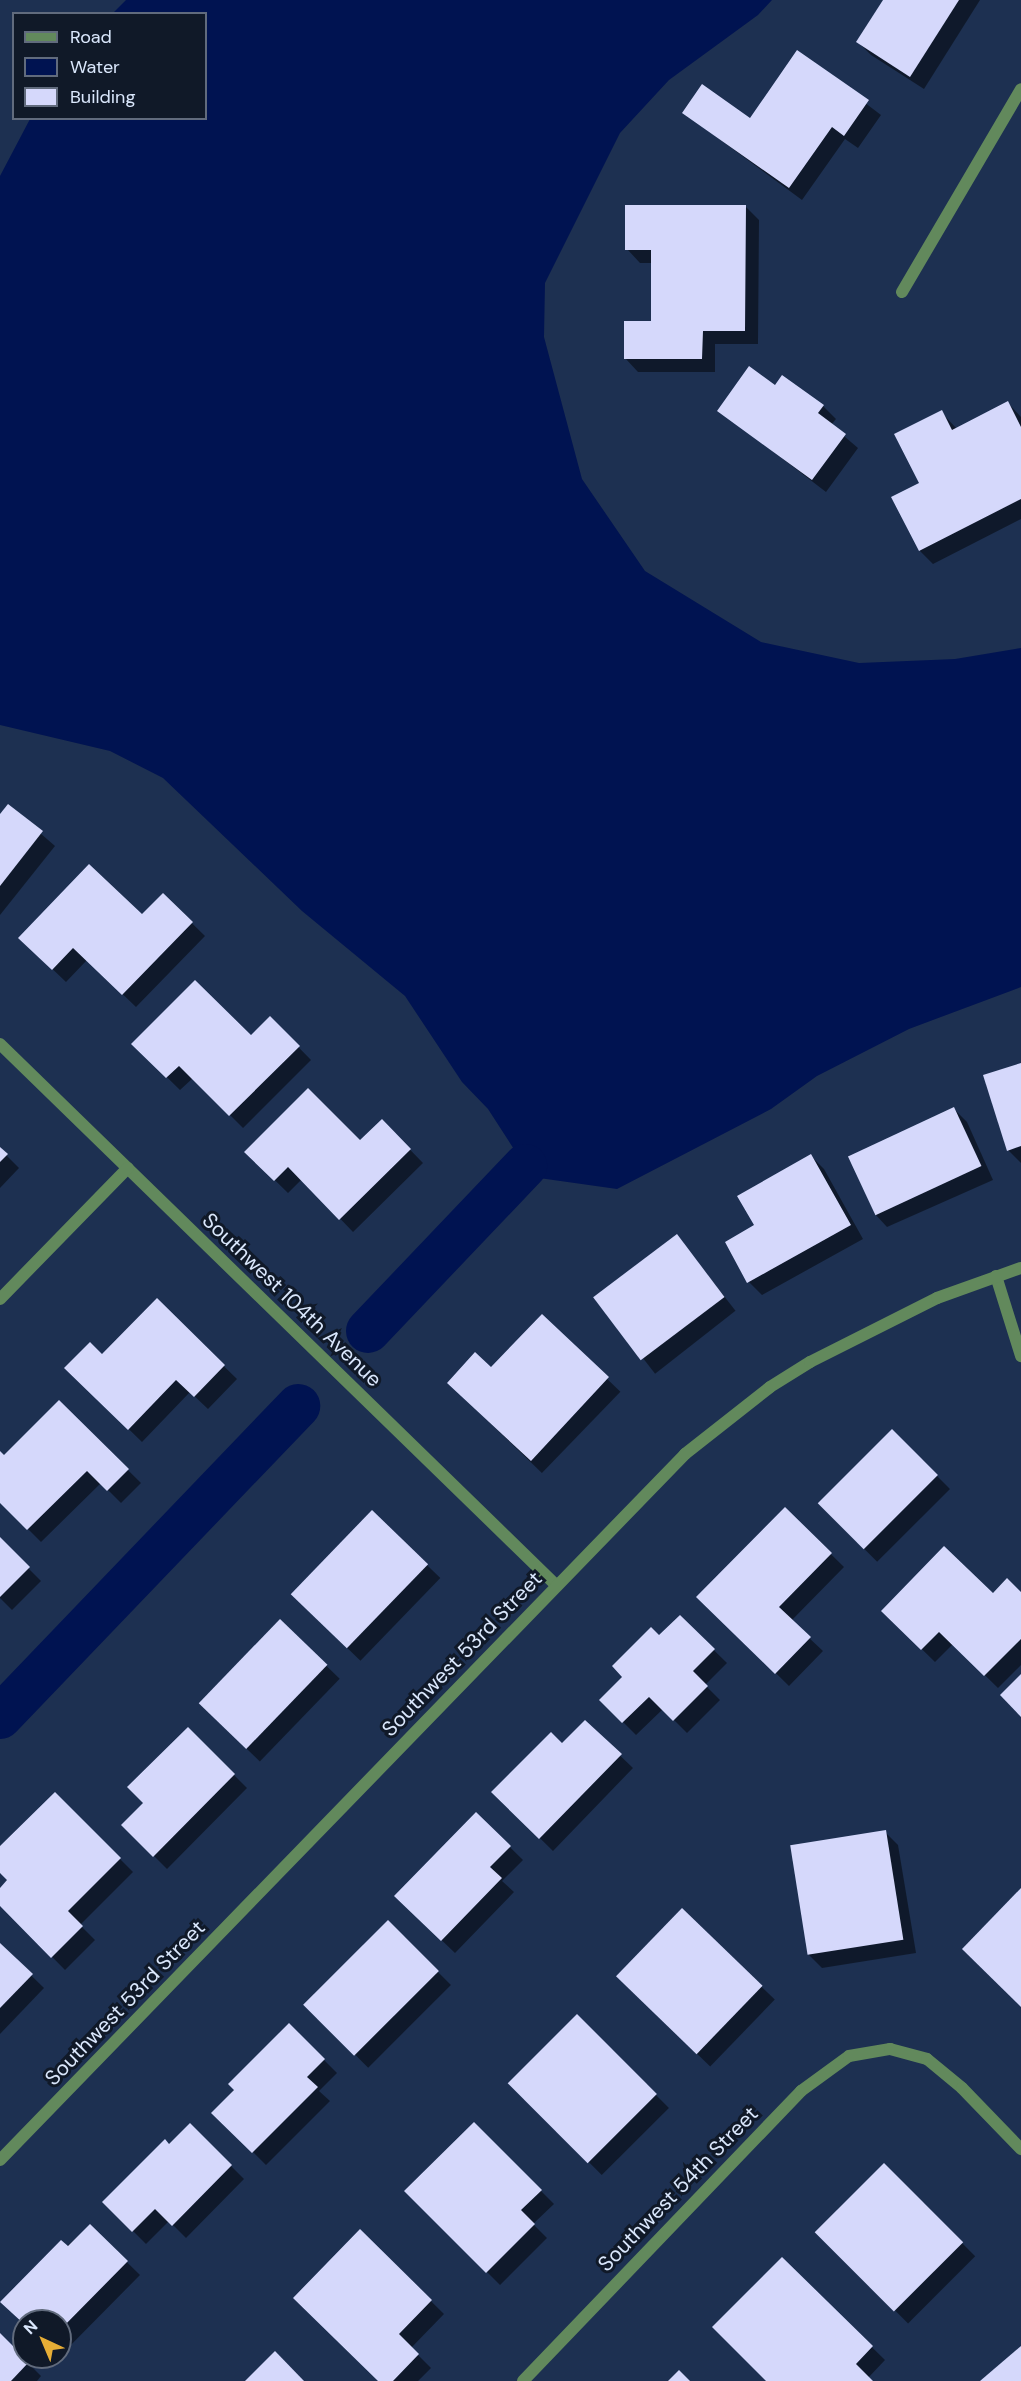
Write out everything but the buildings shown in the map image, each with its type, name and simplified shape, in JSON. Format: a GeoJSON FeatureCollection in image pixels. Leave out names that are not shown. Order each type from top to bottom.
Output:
{"type":"FeatureCollection","features":[{"type":"Feature","properties":{"kind":"street"},"geometry":{"type":"LineString","coordinates":[[902,291],[1021,89]]}},
{"type":"Feature","properties":{"kind":"street","name":"Southwest 104th Avenue"},"geometry":{"type":"LineString","coordinates":[[0,1044],[556,1585]]}},
{"type":"Feature","properties":{"kind":"street"},"geometry":{"type":"LineString","coordinates":[[0,1299],[128,1168]]}},
{"type":"Feature","properties":{"kind":"street","name":"Southwest 53rd Street"},"geometry":{"type":"LineString","coordinates":[[0,2160],[685,1454],[770,1387],[870,1329],[996,1276],[1021,1268]]}},
{"type":"Feature","properties":{"kind":"street"},"geometry":{"type":"LineString","coordinates":[[996,1276],[1021,1356]]}},
{"type":"Feature","properties":{"kind":"street","name":"Southwest 54th Street"},"geometry":{"type":"LineString","coordinates":[[523,2381],[801,2091],[837,2063],[879,2049],[903,2051],[927,2059],[962,2088],[1021,2149]]}},
{"type":"Feature","properties":{"kind":"water"},"geometry":{"type":"Polygon","coordinates":[[[126,0],[772,0],[758,15],[669,80],[620,133],[545,283],[544,337],[582,479],[645,571],[761,642],[859,663],[955,659],[1021,648],[1021,987],[909,1029],[817,1076],[771,1109],[617,1189],[532,1177],[488,1109],[462,1082],[405,996],[302,911],[163,778],[110,751],[0,725],[0,176],[29,120],[207,120],[207,12],[114,12],[126,0]]]}},
{"type":"Feature","properties":{"kind":"waterway"},"geometry":{"type":"LineString","coordinates":[[368,1331],[525,1166]]}},
{"type":"Feature","properties":{"kind":"waterway"},"geometry":{"type":"LineString","coordinates":[[0,1717],[298,1406]]}}]}
